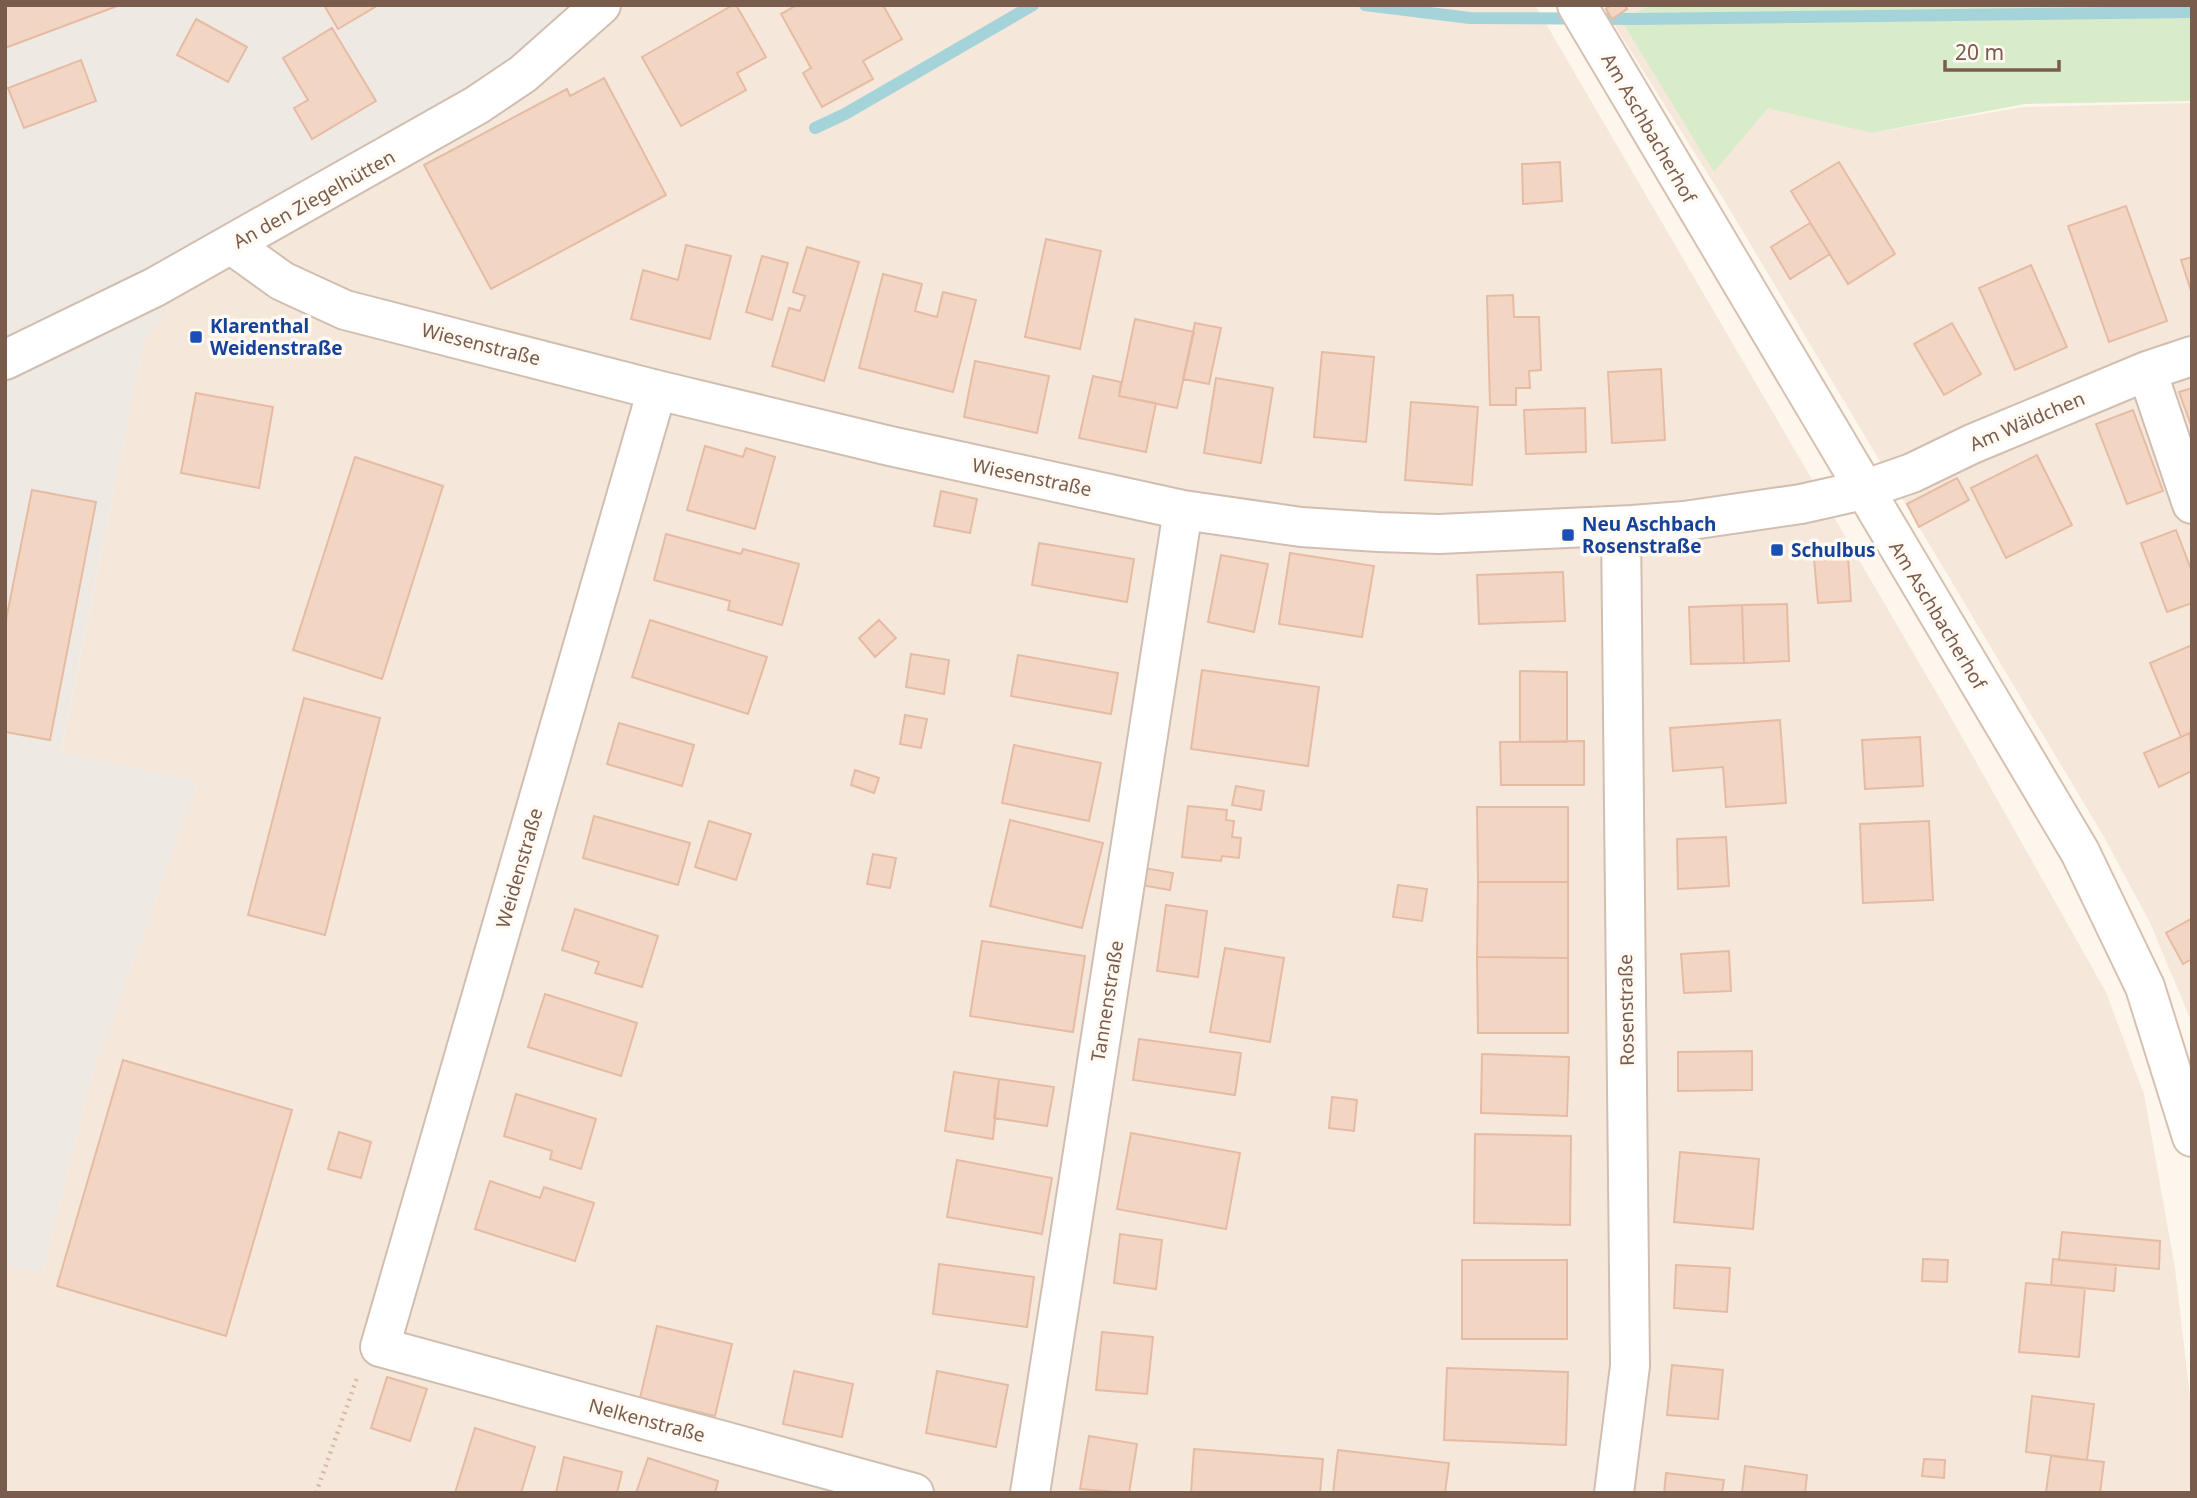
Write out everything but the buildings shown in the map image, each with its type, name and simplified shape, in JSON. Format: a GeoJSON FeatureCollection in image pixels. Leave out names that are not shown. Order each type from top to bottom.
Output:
{"type":"FeatureCollection","features":[{"type":"Feature","properties":{"kind":"street","name":"An den Ziegelhütten"},"geometry":{"type":"LineString","coordinates":[[5,360],[155,287],[477,105],[523,74],[601,5]]}},
{"type":"Feature","properties":{"kind":"street","name":"Am Aschbacherhof"},"geometry":{"type":"LineString","coordinates":[[1577,5],[2080,852],[2145,987],[2192,1137]]}},
{"type":"Feature","properties":{"kind":"street","name":"Wiesenstraße"},"geometry":{"type":"LineString","coordinates":[[232,245],[282,281],[345,310],[890,446],[1183,510],[1301,527],[1439,534],[1621,526],[1696,519],[1801,504],[1863,490]]}},
{"type":"Feature","properties":{"kind":"street","name":"Am Wäldchen"},"geometry":{"type":"LineString","coordinates":[[1863,490],[1912,474],[1972,444],[2147,370],[2192,356]]}},
{"type":"Feature","properties":{"kind":"street"},"geometry":{"type":"LineString","coordinates":[[2147,370],[2192,504]]}},
{"type":"Feature","properties":{"kind":"street","name":"Weidenstraße"},"geometry":{"type":"LineString","coordinates":[[380,1347],[657,390]]}},
{"type":"Feature","properties":{"kind":"street","name":"Tannenstraße"},"geometry":{"type":"LineString","coordinates":[[1030,1493],[1183,510]]}},
{"type":"Feature","properties":{"kind":"street","name":"Rosenstraße"},"geometry":{"type":"LineString","coordinates":[[1614,1493],[1630,1366],[1621,526]]}},
{"type":"Feature","properties":{"kind":"street","name":"Nelkenstraße"},"geometry":{"type":"LineString","coordinates":[[380,1347],[914,1493]]}},
{"type":"Feature","properties":{"kind":"path"},"geometry":{"type":"LineString","coordinates":[[316,1493],[360,1370],[380,1347]]}},
{"type":"Feature","properties":{"kind":"shaded area"},"geometry":{"type":"Polygon","coordinates":[[[5,5],[573,5],[539,39],[469,89],[224,225],[143,345],[61,752],[198,781],[90,1083],[42,1274],[5,1265],[5,5]]]}},
{"type":"Feature","properties":{"kind":"shaded area"},"geometry":{"type":"Polygon","coordinates":[[[573,5],[1535,5],[1949,714],[2106,992],[2144,1094],[2175,1268],[2192,1414],[2192,1493],[5,1493],[5,1265],[42,1274],[90,1083],[198,781],[61,753],[143,345],[224,225],[353,155],[573,5]]]}},
{"type":"Feature","properties":{"kind":"shaded area"},"geometry":{"type":"Polygon","coordinates":[[[1602,5],[1651,5],[1622,20],[1768,107],[1871,133],[2023,107],[2192,103],[2192,1023],[2150,923],[2104,837],[1721,195],[1602,5]]]}},
{"type":"Feature","properties":{"kind":"green space"},"geometry":{"type":"Polygon","coordinates":[[[1651,5],[2192,5],[2192,101],[2025,104],[1871,133],[1768,108],[1714,172],[1621,20],[1651,5]]]}},
{"type":"Feature","properties":{"kind":"waterway"},"geometry":{"type":"LineString","coordinates":[[815,128],[845,114],[1033,5]]}},
{"type":"Feature","properties":{"kind":"waterway"},"geometry":{"type":"LineString","coordinates":[[1365,5],[1470,18],[1638,19],[2192,12]]}},
{"type":"Feature","properties":{"kind":"place","name":"Klarenthal Weidenstraße"},"geometry":{"type":"Point","coordinates":[196,337]}},
{"type":"Feature","properties":{"kind":"place","name":"Neu Aschbach Rosenstraße"},"geometry":{"type":"Point","coordinates":[1568,535]}},
{"type":"Feature","properties":{"kind":"place","name":"Schulbus"},"geometry":{"type":"Point","coordinates":[1777,550]}}]}
